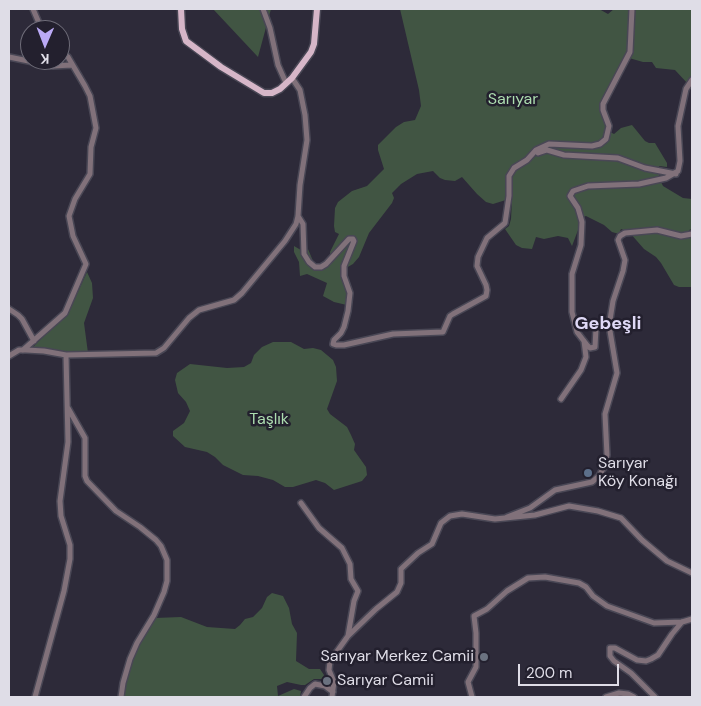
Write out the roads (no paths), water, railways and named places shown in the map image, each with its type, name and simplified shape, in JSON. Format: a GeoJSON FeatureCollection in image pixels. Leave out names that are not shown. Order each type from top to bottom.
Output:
{"type":"FeatureCollection","features":[{"type":"Feature","properties":{"kind":"main road"},"geometry":{"type":"LineString","coordinates":[[181,9],[182,29],[186,41],[221,67],[264,93],[272,93],[289,81],[312,52],[317,9]]}},
{"type":"Feature","properties":{"kind":"street"},"geometry":{"type":"LineString","coordinates":[[9,356],[19,350],[44,351],[66,355],[150,354],[161,351],[189,318],[199,310],[234,300],[242,293],[285,241],[296,224],[298,216],[300,185],[307,140],[305,115],[300,90],[289,81],[278,65],[270,28],[262,9]]}},
{"type":"Feature","properties":{"kind":"street"},"geometry":{"type":"LineString","coordinates":[[298,216],[303,224],[304,254],[308,262],[315,267],[321,268],[326,264],[349,239],[354,241],[344,266],[344,276],[350,293],[348,311],[344,327],[334,340],[336,346],[344,346],[361,340],[402,333],[440,333],[445,330],[448,320],[453,314],[486,296],[488,290],[477,266],[478,257],[487,238],[505,223],[510,176],[514,168],[536,150],[549,144],[592,146],[600,144],[606,139],[609,126],[603,110],[603,104],[630,52],[632,9]]}},
{"type":"Feature","properties":{"kind":"street"},"geometry":{"type":"LineString","coordinates":[[9,56],[53,66],[72,65]]}},
{"type":"Feature","properties":{"kind":"street"},"geometry":{"type":"LineString","coordinates":[[24,350],[64,313],[86,264],[73,236],[69,216],[75,199],[90,174],[91,147],[96,128],[90,96],[70,61]]}},
{"type":"Feature","properties":{"kind":"street"},"geometry":{"type":"LineString","coordinates":[[610,320],[596,328],[595,347],[590,348],[577,332],[572,312],[573,268],[580,251],[582,222],[578,208],[570,199],[571,193],[588,186],[639,184],[676,174],[680,161],[679,117],[686,89],[692,80]]}},
{"type":"Feature","properties":{"kind":"street"},"geometry":{"type":"LineString","coordinates":[[529,157],[547,150],[564,155],[618,158],[644,168],[676,174]]}},
{"type":"Feature","properties":{"kind":"street"},"geometry":{"type":"LineString","coordinates":[[505,518],[530,508],[555,490],[581,486],[592,482],[603,471],[607,455],[605,414],[617,373],[610,320],[613,301],[625,266],[625,256],[618,240],[620,236],[625,233],[657,230],[681,236],[692,234]]}},
{"type":"Feature","properties":{"kind":"street"},"geometry":{"type":"LineString","coordinates":[[9,309],[18,315],[34,340]]}},
{"type":"Feature","properties":{"kind":"street"},"geometry":{"type":"LineString","coordinates":[[561,399],[581,370],[586,357],[584,342]]}},
{"type":"Feature","properties":{"kind":"street"},"geometry":{"type":"LineString","coordinates":[[35,697],[64,591],[70,559],[68,536],[60,508],[60,493],[68,442],[66,355]]}},
{"type":"Feature","properties":{"kind":"street"},"geometry":{"type":"LineString","coordinates":[[67,407],[85,438],[85,476],[87,481],[116,511],[156,540],[167,560],[167,581],[164,592],[130,659],[121,697]]}},
{"type":"Feature","properties":{"kind":"street"},"geometry":{"type":"LineString","coordinates":[[301,503],[319,528],[342,548],[350,564],[352,579],[358,591],[354,601],[348,636]]}},
{"type":"Feature","properties":{"kind":"street"},"geometry":{"type":"LineString","coordinates":[[333,695],[334,682],[330,670],[330,661],[348,636],[397,592],[401,583],[401,569],[418,553],[432,544],[444,519],[450,516],[462,514],[486,519],[505,518],[534,515],[569,506],[610,514],[621,518],[642,540],[670,563],[692,573]]}},
{"type":"Feature","properties":{"kind":"street"},"geometry":{"type":"LineString","coordinates":[[472,697],[468,682],[476,667],[474,616],[507,591],[532,577],[545,577],[579,583],[607,606],[662,624],[692,619]]}},
{"type":"Feature","properties":{"kind":"street"},"geometry":{"type":"LineString","coordinates":[[655,697],[631,673],[614,661],[610,656],[610,648],[614,648],[633,658],[646,661],[658,655],[682,622]]}},
{"type":"Feature","properties":{"kind":"street"},"geometry":{"type":"LineString","coordinates":[[304,697],[315,684],[325,686],[333,695]]}},
{"type":"Feature","properties":{"kind":"street"},"geometry":{"type":"LineString","coordinates":[[606,697],[619,693],[634,697]]}},
{"type":"Feature","properties":{"kind":"place","name":"Sarıyar Köy Konağı"},"geometry":{"type":"Point","coordinates":[588,473]}},
{"type":"Feature","properties":{"kind":"place","name":"Sarıyar Merkez Camii"},"geometry":{"type":"Point","coordinates":[484,657]}},
{"type":"Feature","properties":{"kind":"place","name":"Sarıyar Camii"},"geometry":{"type":"Point","coordinates":[327,681]}},
{"type":"Feature","properties":{"kind":"district","name":"Gebeşli"},"geometry":{"type":"Point","coordinates":[608,324]}},
{"type":"Feature","properties":{"kind":"park label","name":"Sarıyar"},"geometry":{"type":"Point","coordinates":[513,100]}},
{"type":"Feature","properties":{"kind":"park label","name":"Taşlık"},"geometry":{"type":"Point","coordinates":[269,420]}}]}
